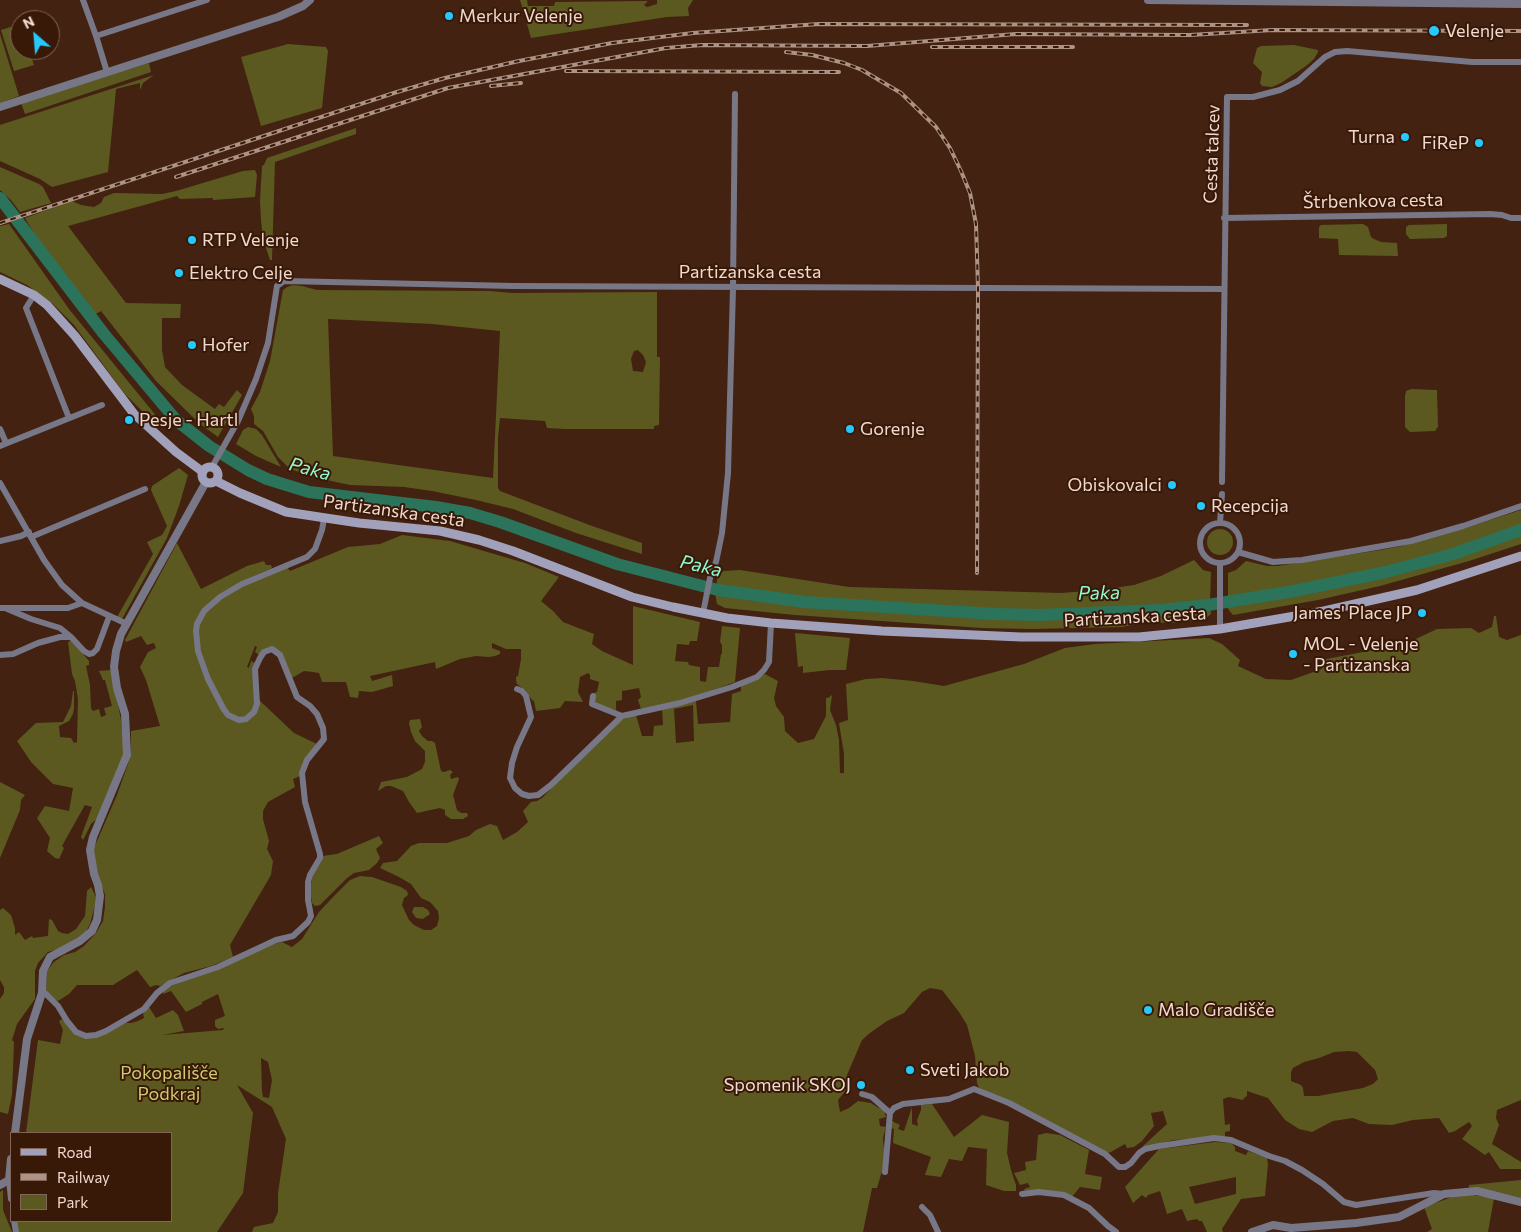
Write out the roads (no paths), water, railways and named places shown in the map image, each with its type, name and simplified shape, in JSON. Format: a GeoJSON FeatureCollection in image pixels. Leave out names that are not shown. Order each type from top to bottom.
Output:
{"type":"FeatureCollection","features":[{"type":"Feature","properties":{"kind":"main road"},"geometry":{"type":"LineString","coordinates":[[0,278],[34,295],[47,305],[75,336],[134,414],[176,452],[203,472]]}},
{"type":"Feature","properties":{"kind":"main road"},"geometry":{"type":"LineString","coordinates":[[215,463],[218,473],[216,481],[212,483],[206,482],[202,476],[203,472],[215,463]]}},
{"type":"Feature","properties":{"kind":"main road","name":"Partizanska cesta"},"geometry":{"type":"LineString","coordinates":[[216,481],[240,494],[286,512],[324,519],[440,531],[479,540],[513,551],[632,597],[704,613],[771,623],[882,631],[1021,637],[1139,637],[1220,629],[1324,611],[1417,590],[1521,556]]}},
{"type":"Feature","properties":{"kind":"street"},"geometry":{"type":"LineString","coordinates":[[83,0],[107,72]]}},
{"type":"Feature","properties":{"kind":"street"},"geometry":{"type":"LineString","coordinates":[[96,36],[207,0]]}},
{"type":"Feature","properties":{"kind":"street"},"geometry":{"type":"LineString","coordinates":[[0,107],[278,16],[303,6],[310,0]]}},
{"type":"Feature","properties":{"kind":"street"},"geometry":{"type":"LineString","coordinates":[[1148,0],[1521,4]]}},
{"type":"Feature","properties":{"kind":"street","name":"Cesta talcev"},"geometry":{"type":"LineString","coordinates":[[1224,218],[1227,97],[1253,97],[1280,90],[1298,81],[1325,57],[1335,52],[1347,51],[1472,62],[1521,62]]}},
{"type":"Feature","properties":{"kind":"street"},"geometry":{"type":"LineString","coordinates":[[704,613],[711,574],[716,562],[722,533],[728,473],[733,288],[735,94]]}},
{"type":"Feature","properties":{"kind":"street","name":"Štrbenkova cesta"},"geometry":{"type":"LineString","coordinates":[[1224,218],[1497,214],[1511,218],[1521,218]]}},
{"type":"Feature","properties":{"kind":"street"},"geometry":{"type":"LineString","coordinates":[[1222,482],[1224,218]]}},
{"type":"Feature","properties":{"kind":"street","name":"Partizanska cesta"},"geometry":{"type":"LineString","coordinates":[[215,463],[228,441],[256,379],[268,343],[277,286],[284,281],[514,286],[1224,290]]}},
{"type":"Feature","properties":{"kind":"street"},"geometry":{"type":"LineString","coordinates":[[34,295],[26,308],[69,418]]}},
{"type":"Feature","properties":{"kind":"street"},"geometry":{"type":"LineString","coordinates":[[0,429],[3,445],[102,405]]}},
{"type":"Feature","properties":{"kind":"street"},"geometry":{"type":"LineString","coordinates":[[0,482],[53,574],[82,603],[127,624]]}},
{"type":"Feature","properties":{"kind":"street"},"geometry":{"type":"LineString","coordinates":[[15,1132],[27,1039],[42,993],[43,971],[50,956],[80,941],[92,931],[98,920],[100,896],[90,850],[93,837],[127,755],[125,714],[117,688],[114,667],[116,651],[121,634],[206,482]]}},
{"type":"Feature","properties":{"kind":"street"},"geometry":{"type":"LineString","coordinates":[[0,541],[30,534],[145,490]]}},
{"type":"Feature","properties":{"kind":"street"},"geometry":{"type":"LineString","coordinates":[[1220,523],[1222,494]]}},
{"type":"Feature","properties":{"kind":"street"},"geometry":{"type":"LineString","coordinates":[[1238,552],[1273,562],[1302,560],[1411,541],[1521,506]]}},
{"type":"Feature","properties":{"kind":"street"},"geometry":{"type":"LineString","coordinates":[[42,993],[46,994],[58,1006],[76,1032],[86,1036],[96,1035],[144,1009],[157,993],[170,983],[218,967],[276,940],[293,936],[308,922],[311,916],[308,900],[308,882],[320,858],[320,854],[307,808],[302,773],[307,760],[324,739],[323,728],[317,714],[310,706],[296,697],[280,655],[272,649],[264,652],[255,670],[257,704],[254,712],[246,719],[239,720],[228,715],[222,708],[208,679],[198,651],[196,631],[197,624],[204,611],[220,598],[242,584],[307,557],[314,549],[322,530],[324,519]]}},
{"type":"Feature","properties":{"kind":"street"},"geometry":{"type":"LineString","coordinates":[[1220,523],[1230,526],[1237,532],[1240,542],[1238,552],[1230,560],[1220,563],[1208,558],[1202,551],[1200,544],[1205,530],[1220,523]]}},
{"type":"Feature","properties":{"kind":"street"},"geometry":{"type":"LineString","coordinates":[[1220,563],[1220,629]]}},
{"type":"Feature","properties":{"kind":"street"},"geometry":{"type":"LineString","coordinates":[[2,608],[68,608],[82,603]]}},
{"type":"Feature","properties":{"kind":"street"},"geometry":{"type":"LineString","coordinates":[[2,608],[60,628],[89,654],[97,649],[109,617]]}},
{"type":"Feature","properties":{"kind":"street"},"geometry":{"type":"LineString","coordinates":[[518,689],[526,696],[531,717],[517,747],[510,778],[515,788],[522,794],[529,796],[538,795],[622,716],[680,703],[756,677],[769,662],[771,623]]}},
{"type":"Feature","properties":{"kind":"street"},"geometry":{"type":"LineString","coordinates":[[0,655],[13,654],[52,638],[71,637]]}},
{"type":"Feature","properties":{"kind":"street"},"geometry":{"type":"LineString","coordinates":[[593,696],[592,704],[622,716]]}},
{"type":"Feature","properties":{"kind":"street"},"geometry":{"type":"LineString","coordinates":[[885,1172],[890,1113],[894,1108],[902,1104],[949,1099],[974,1089],[1009,1103],[1105,1154],[1119,1167],[1125,1167],[1131,1163],[1144,1149],[1214,1138],[1231,1140],[1285,1161],[1302,1170],[1344,1202],[1356,1204],[1434,1193],[1476,1191],[1521,1202]]}},
{"type":"Feature","properties":{"kind":"street"},"geometry":{"type":"LineString","coordinates":[[862,1094],[872,1097],[890,1113]]}},
{"type":"Feature","properties":{"kind":"street"},"geometry":{"type":"LineString","coordinates":[[10,1167],[8,1180],[10,1193]]}},
{"type":"Feature","properties":{"kind":"street"},"geometry":{"type":"LineString","coordinates":[[0,1185],[8,1180]]}},
{"type":"Feature","properties":{"kind":"street"},"geometry":{"type":"LineString","coordinates":[[1022,1194],[1039,1192],[1064,1195],[1090,1208],[1116,1232]]}},
{"type":"Feature","properties":{"kind":"street"},"geometry":{"type":"LineString","coordinates":[[1252,1232],[1273,1225],[1291,1228],[1356,1224],[1399,1217],[1444,1194]]}},
{"type":"Feature","properties":{"kind":"street"},"geometry":{"type":"LineString","coordinates":[[922,1206],[930,1215],[938,1232]]}},
{"type":"Feature","properties":{"kind":"waterway","name":"Paka"},"geometry":{"type":"LineString","coordinates":[[0,198],[104,334],[176,420],[209,446],[248,470],[267,479],[309,492],[436,507],[470,513],[617,564],[718,590],[805,602],[995,614],[1040,615],[1161,610],[1208,605],[1294,591],[1386,572],[1453,554],[1521,530]]}},
{"type":"Feature","properties":{"kind":"railway"},"geometry":{"type":"LineString","coordinates":[[0,223],[397,92],[445,78],[519,61],[612,43],[693,33],[819,24],[1247,25]]}},
{"type":"Feature","properties":{"kind":"railway"},"geometry":{"type":"LineString","coordinates":[[176,177],[448,88],[666,48],[702,45],[867,46],[1016,34],[1190,35],[1272,30],[1521,31]]}},
{"type":"Feature","properties":{"kind":"railway"},"geometry":{"type":"LineString","coordinates":[[932,47],[1073,47]]}},
{"type":"Feature","properties":{"kind":"railway"},"geometry":{"type":"LineString","coordinates":[[786,52],[812,55],[844,63],[862,70],[901,93],[936,127],[950,148],[970,193],[976,224],[978,288],[977,573]]}},
{"type":"Feature","properties":{"kind":"railway"},"geometry":{"type":"LineString","coordinates":[[566,71],[839,72]]}},
{"type":"Feature","properties":{"kind":"railway"},"geometry":{"type":"LineString","coordinates":[[491,86],[521,83]]}},
{"type":"Feature","properties":{"kind":"place","name":"Merkur Velenje"},"geometry":{"type":"Point","coordinates":[449,16]}},
{"type":"Feature","properties":{"kind":"place","name":"Velenje"},"geometry":{"type":"Point","coordinates":[1434,31]}},
{"type":"Feature","properties":{"kind":"place","name":"Turna"},"geometry":{"type":"Point","coordinates":[1405,137]}},
{"type":"Feature","properties":{"kind":"place","name":"FiReP"},"geometry":{"type":"Point","coordinates":[1479,143]}},
{"type":"Feature","properties":{"kind":"place","name":"RTP Velenje"},"geometry":{"type":"Point","coordinates":[192,240]}},
{"type":"Feature","properties":{"kind":"place","name":"Elektro Celje"},"geometry":{"type":"Point","coordinates":[179,273]}},
{"type":"Feature","properties":{"kind":"place","name":"Hofer"},"geometry":{"type":"Point","coordinates":[192,345]}},
{"type":"Feature","properties":{"kind":"place","name":"Pesje - Hartl"},"geometry":{"type":"Point","coordinates":[129,420]}},
{"type":"Feature","properties":{"kind":"place","name":"Gorenje"},"geometry":{"type":"Point","coordinates":[850,429]}},
{"type":"Feature","properties":{"kind":"place","name":"Obiskovalci"},"geometry":{"type":"Point","coordinates":[1172,485]}},
{"type":"Feature","properties":{"kind":"place","name":"Recepcija"},"geometry":{"type":"Point","coordinates":[1201,506]}},
{"type":"Feature","properties":{"kind":"place","name":"James' Place JP"},"geometry":{"type":"Point","coordinates":[1422,613]}},
{"type":"Feature","properties":{"kind":"place","name":"MOL - Velenje - Partizanska"},"geometry":{"type":"Point","coordinates":[1293,654]}},
{"type":"Feature","properties":{"kind":"place","name":"Malo Gradišče"},"geometry":{"type":"Point","coordinates":[1148,1010]}},
{"type":"Feature","properties":{"kind":"place","name":"Sveti Jakob"},"geometry":{"type":"Point","coordinates":[910,1070]}},
{"type":"Feature","properties":{"kind":"place","name":"Spomenik SKOJ"},"geometry":{"type":"Point","coordinates":[861,1085]}},
{"type":"Feature","properties":{"kind":"park label","name":"Pokopališče Podkraj"},"geometry":{"type":"Point","coordinates":[169,1083]}}]}
